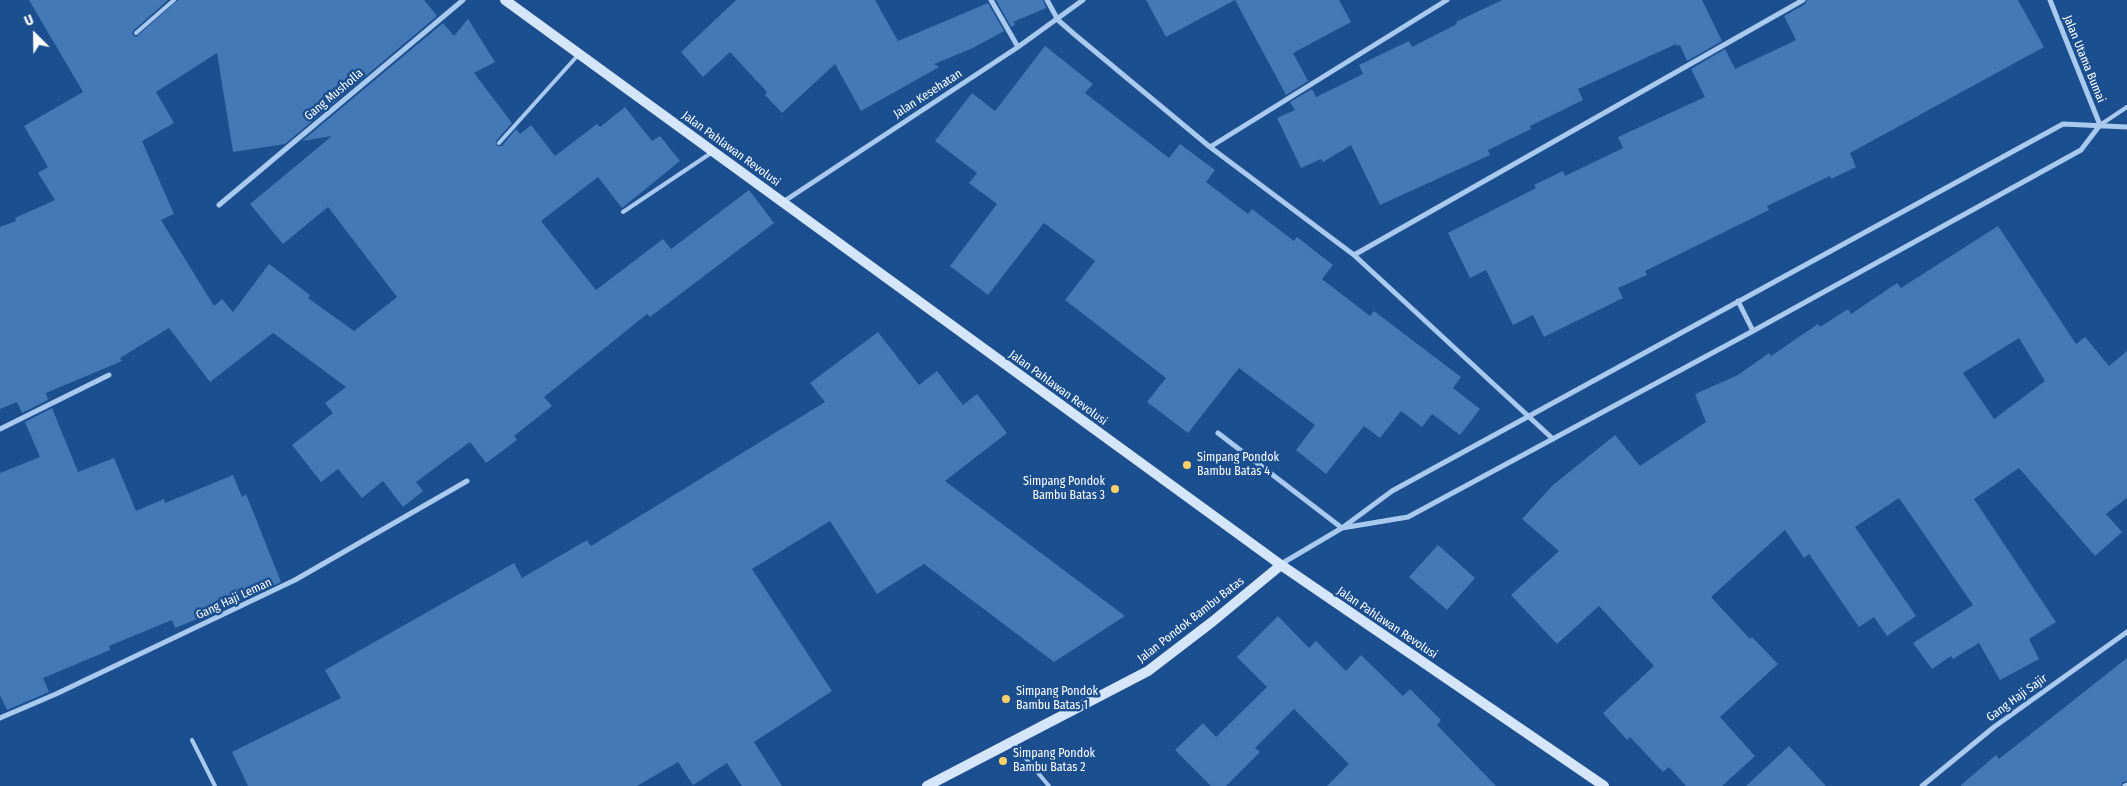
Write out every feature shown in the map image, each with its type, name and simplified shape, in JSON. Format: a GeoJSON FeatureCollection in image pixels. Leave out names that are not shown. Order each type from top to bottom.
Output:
{"type":"FeatureCollection","features":[{"type":"Feature","properties":{"kind":"main road","name":"Jalan Pahlawan Revolusi"},"geometry":{"type":"LineString","coordinates":[[505,0],[1281,565],[1578,766],[1604,786]]}},
{"type":"Feature","properties":{"kind":"main road","name":"Jalan Pondok Bambu Batas"},"geometry":{"type":"LineString","coordinates":[[927,786],[1148,671],[1212,622],[1281,565]]}},
{"type":"Feature","properties":{"kind":"street","name":"Gang Musholla"},"geometry":{"type":"LineString","coordinates":[[219,205],[463,0]]}},
{"type":"Feature","properties":{"kind":"street"},"geometry":{"type":"LineString","coordinates":[[991,0],[1018,47]]}},
{"type":"Feature","properties":{"kind":"street"},"geometry":{"type":"LineString","coordinates":[[1047,0],[1058,20],[1210,147],[1354,255],[1553,439]]}},
{"type":"Feature","properties":{"kind":"street","name":"Jalan Kesehatan"},"geometry":{"type":"LineString","coordinates":[[782,202],[1018,47],[1084,0]]}},
{"type":"Feature","properties":{"kind":"street"},"geometry":{"type":"LineString","coordinates":[[1210,147],[1447,0]]}},
{"type":"Feature","properties":{"kind":"street"},"geometry":{"type":"LineString","coordinates":[[1354,255],[1803,0]]}},
{"type":"Feature","properties":{"kind":"street","name":"Jalan Utama Bumai"},"geometry":{"type":"LineString","coordinates":[[2050,0],[2100,125]]}},
{"type":"Feature","properties":{"kind":"street"},"geometry":{"type":"LineString","coordinates":[[1281,565],[1342,528],[1392,491],[1527,415],[2063,124],[2127,127]]}},
{"type":"Feature","properties":{"kind":"street"},"geometry":{"type":"LineString","coordinates":[[1218,433],[1342,528],[1408,517],[1753,331],[2081,150],[2100,125]]}},
{"type":"Feature","properties":{"kind":"street"},"geometry":{"type":"LineString","coordinates":[[1738,301],[1753,331]]}},
{"type":"Feature","properties":{"kind":"street"},"geometry":{"type":"LineString","coordinates":[[0,429],[109,375]]}},
{"type":"Feature","properties":{"kind":"street","name":"Gang Haji Leman"},"geometry":{"type":"LineString","coordinates":[[0,718],[65,690],[295,580],[468,481]]}},
{"type":"Feature","properties":{"kind":"street","name":"Gang Haji Sajir"},"geometry":{"type":"LineString","coordinates":[[1922,786],[1994,727],[2127,632]]}},
{"type":"Feature","properties":{"kind":"lane"},"geometry":{"type":"LineString","coordinates":[[136,33],[174,0]]}},
{"type":"Feature","properties":{"kind":"lane"},"geometry":{"type":"LineString","coordinates":[[499,143],[579,54]]}},
{"type":"Feature","properties":{"kind":"lane"},"geometry":{"type":"LineString","coordinates":[[2100,125],[2127,107]]}},
{"type":"Feature","properties":{"kind":"lane"},"geometry":{"type":"LineString","coordinates":[[623,212],[713,152]]}},
{"type":"Feature","properties":{"kind":"lane"},"geometry":{"type":"LineString","coordinates":[[192,740],[214,786]]}},
{"type":"Feature","properties":{"kind":"lane"},"geometry":{"type":"LineString","coordinates":[[1011,742],[1049,786]]}},
{"type":"Feature","properties":{"kind":"building"},"geometry":{"type":"Polygon","coordinates":[[[29,0],[168,0],[134,30],[132,34],[136,37],[178,0],[424,0],[437,16],[285,144],[233,152],[217,53],[156,92],[174,123],[142,141],[174,214],[161,220],[214,306],[222,299],[233,312],[269,264],[310,295],[308,298],[354,331],[397,297],[328,207],[283,244],[250,204],[332,136],[302,141],[443,23],[454,36],[468,19],[495,62],[474,73],[512,123],[496,141],[497,146],[502,146],[516,129],[520,134],[531,125],[555,156],[597,124],[600,127],[625,107],[652,141],[660,136],[680,161],[622,208],[598,177],[541,221],[596,290],[663,239],[671,249],[749,190],[774,223],[650,317],[647,314],[544,397],[552,406],[514,436],[517,440],[486,463],[470,442],[416,482],[423,491],[403,507],[383,481],[362,498],[338,469],[321,482],[292,445],[333,413],[325,403],[346,387],[273,333],[210,382],[169,328],[120,358],[122,361],[46,393],[48,400],[22,413],[17,402],[0,409],[0,227],[16,221],[15,218],[55,200],[38,173],[48,167],[24,126],[83,92],[29,0]]]}},
{"type":"Feature","properties":{"kind":"building"},"geometry":{"type":"Polygon","coordinates":[[[736,0],[875,0],[898,41],[988,3],[1004,31],[973,48],[934,64],[939,67],[861,111],[835,64],[782,113],[765,95],[767,92],[730,52],[703,77],[681,52],[736,0]]]}},
{"type":"Feature","properties":{"kind":"building"},"geometry":{"type":"Polygon","coordinates":[[[996,0],[1043,0],[1046,8],[1013,22],[1016,24],[1011,27],[996,0]]]}},
{"type":"Feature","properties":{"kind":"building"},"geometry":{"type":"Polygon","coordinates":[[[1146,0],[1235,0],[1166,37],[1146,0]]]}},
{"type":"Feature","properties":{"kind":"building"},"geometry":{"type":"Polygon","coordinates":[[[1235,0],[1339,0],[1351,22],[1293,53],[1308,81],[1286,95],[1235,0]]]}},
{"type":"Feature","properties":{"kind":"building"},"geometry":{"type":"Polygon","coordinates":[[[1502,0],[1702,0],[1722,41],[1687,61],[1680,45],[1677,46],[1676,44],[1578,89],[1583,100],[1530,126],[1531,129],[1488,150],[1490,155],[1380,205],[1351,145],[1323,162],[1321,159],[1301,168],[1277,118],[1295,110],[1290,102],[1312,89],[1316,97],[1363,74],[1359,65],[1409,41],[1412,47],[1457,24],[1456,22],[1502,0]]]}},
{"type":"Feature","properties":{"kind":"building"},"geometry":{"type":"Polygon","coordinates":[[[1807,0],[2018,0],[2044,47],[1850,153],[1856,167],[1831,179],[1830,176],[1767,206],[1769,210],[1645,271],[1647,275],[1618,288],[1623,298],[1544,337],[1533,315],[1513,325],[1486,270],[1470,278],[1448,233],[1536,188],[1534,185],[1563,171],[1565,176],[1623,148],[1618,137],[1705,97],[1691,69],[1725,49],[1735,69],[1796,40],[1784,16],[1805,4],[1807,0]]]}},
{"type":"Feature","properties":{"kind":"building"},"geometry":{"type":"Polygon","coordinates":[[[1045,46],[1093,84],[1085,93],[1169,158],[1180,144],[1215,170],[1206,182],[1248,214],[1252,209],[1294,241],[1297,237],[1333,265],[1322,279],[1370,316],[1374,311],[1461,377],[1453,388],[1480,409],[1460,435],[1432,414],[1422,427],[1401,411],[1380,438],[1364,426],[1326,474],[1296,450],[1315,425],[1239,368],[1188,433],[1147,402],[1166,378],[1065,300],[1095,261],[1044,223],[988,295],[950,266],[997,204],[969,183],[977,173],[935,141],[972,93],[995,111],[1045,46]]]}},
{"type":"Feature","properties":{"kind":"building"},"geometry":{"type":"Polygon","coordinates":[[[1998,226],[2076,344],[2085,337],[2109,366],[2127,351],[2127,498],[2106,514],[2122,532],[2095,556],[2019,468],[1974,499],[2056,622],[2029,639],[2039,659],[2000,680],[1979,643],[1953,659],[1951,656],[1932,669],[1913,643],[1973,605],[1899,498],[1855,527],[1916,616],[1887,636],[1874,617],[1859,627],[1809,554],[1804,558],[1785,530],[1711,597],[1750,639],[1752,637],[1778,664],[1720,717],[1755,756],[1722,786],[1686,786],[1669,767],[1663,772],[1630,737],[1627,740],[1603,713],[1654,666],[1599,606],[1557,644],[1511,595],[1559,551],[1522,519],[1553,485],[1615,435],[1640,466],[1706,422],[1695,394],[1738,375],[1769,353],[1771,356],[1818,324],[1820,327],[1848,309],[1851,314],[1897,283],[1901,288],[1998,226]],[[2019,338],[1963,373],[1994,419],[2045,381],[2019,338]]]}},
{"type":"Feature","properties":{"kind":"building"},"geometry":{"type":"Polygon","coordinates":[[[878,332],[919,385],[937,371],[963,405],[977,394],[1007,433],[945,481],[1125,616],[1054,662],[924,564],[877,594],[830,521],[752,569],[832,691],[754,742],[782,786],[742,786],[727,763],[693,785],[678,762],[637,786],[248,786],[232,752],[341,698],[325,670],[514,563],[522,578],[587,540],[591,546],[825,402],[810,383],[878,332]]]}},
{"type":"Feature","properties":{"kind":"building"},"geometry":{"type":"Polygon","coordinates":[[[52,408],[78,472],[114,458],[136,511],[164,499],[165,503],[233,475],[242,497],[246,494],[281,582],[214,614],[214,612],[175,628],[172,620],[109,646],[110,650],[43,678],[49,692],[7,710],[0,695],[0,473],[40,457],[25,422],[52,408]]]}},
{"type":"Feature","properties":{"kind":"building"},"geometry":{"type":"Polygon","coordinates":[[[1438,545],[1475,578],[1447,610],[1409,577],[1438,545]]]}},
{"type":"Feature","properties":{"kind":"building"},"geometry":{"type":"Polygon","coordinates":[[[1278,616],[1309,648],[1316,641],[1346,671],[1361,655],[1403,696],[1410,689],[1441,720],[1437,725],[1496,786],[1327,786],[1349,764],[1294,709],[1255,748],[1260,752],[1226,786],[1211,786],[1175,750],[1203,723],[1216,737],[1267,687],[1237,657],[1278,616]]]}},
{"type":"Feature","properties":{"kind":"building"},"geometry":{"type":"Polygon","coordinates":[[[2127,658],[2127,781],[2123,782],[2121,786],[1960,786],[1996,755],[1999,759],[2127,658]]]}},
{"type":"Feature","properties":{"kind":"building"},"geometry":{"type":"Polygon","coordinates":[[[1789,746],[1826,786],[1746,786],[1789,746]]]}},
{"type":"Feature","properties":{"kind":"place","name":"Simpang Pondok Bambu Batas 4"},"geometry":{"type":"Point","coordinates":[1187,465]}},
{"type":"Feature","properties":{"kind":"place","name":"Simpang Pondok Bambu Batas 3"},"geometry":{"type":"Point","coordinates":[1115,489]}},
{"type":"Feature","properties":{"kind":"place","name":"Simpang Pondok Bambu Batas 1"},"geometry":{"type":"Point","coordinates":[1006,699]}},
{"type":"Feature","properties":{"kind":"place","name":"Simpang Pondok Bambu Batas 2"},"geometry":{"type":"Point","coordinates":[1003,761]}}]}
